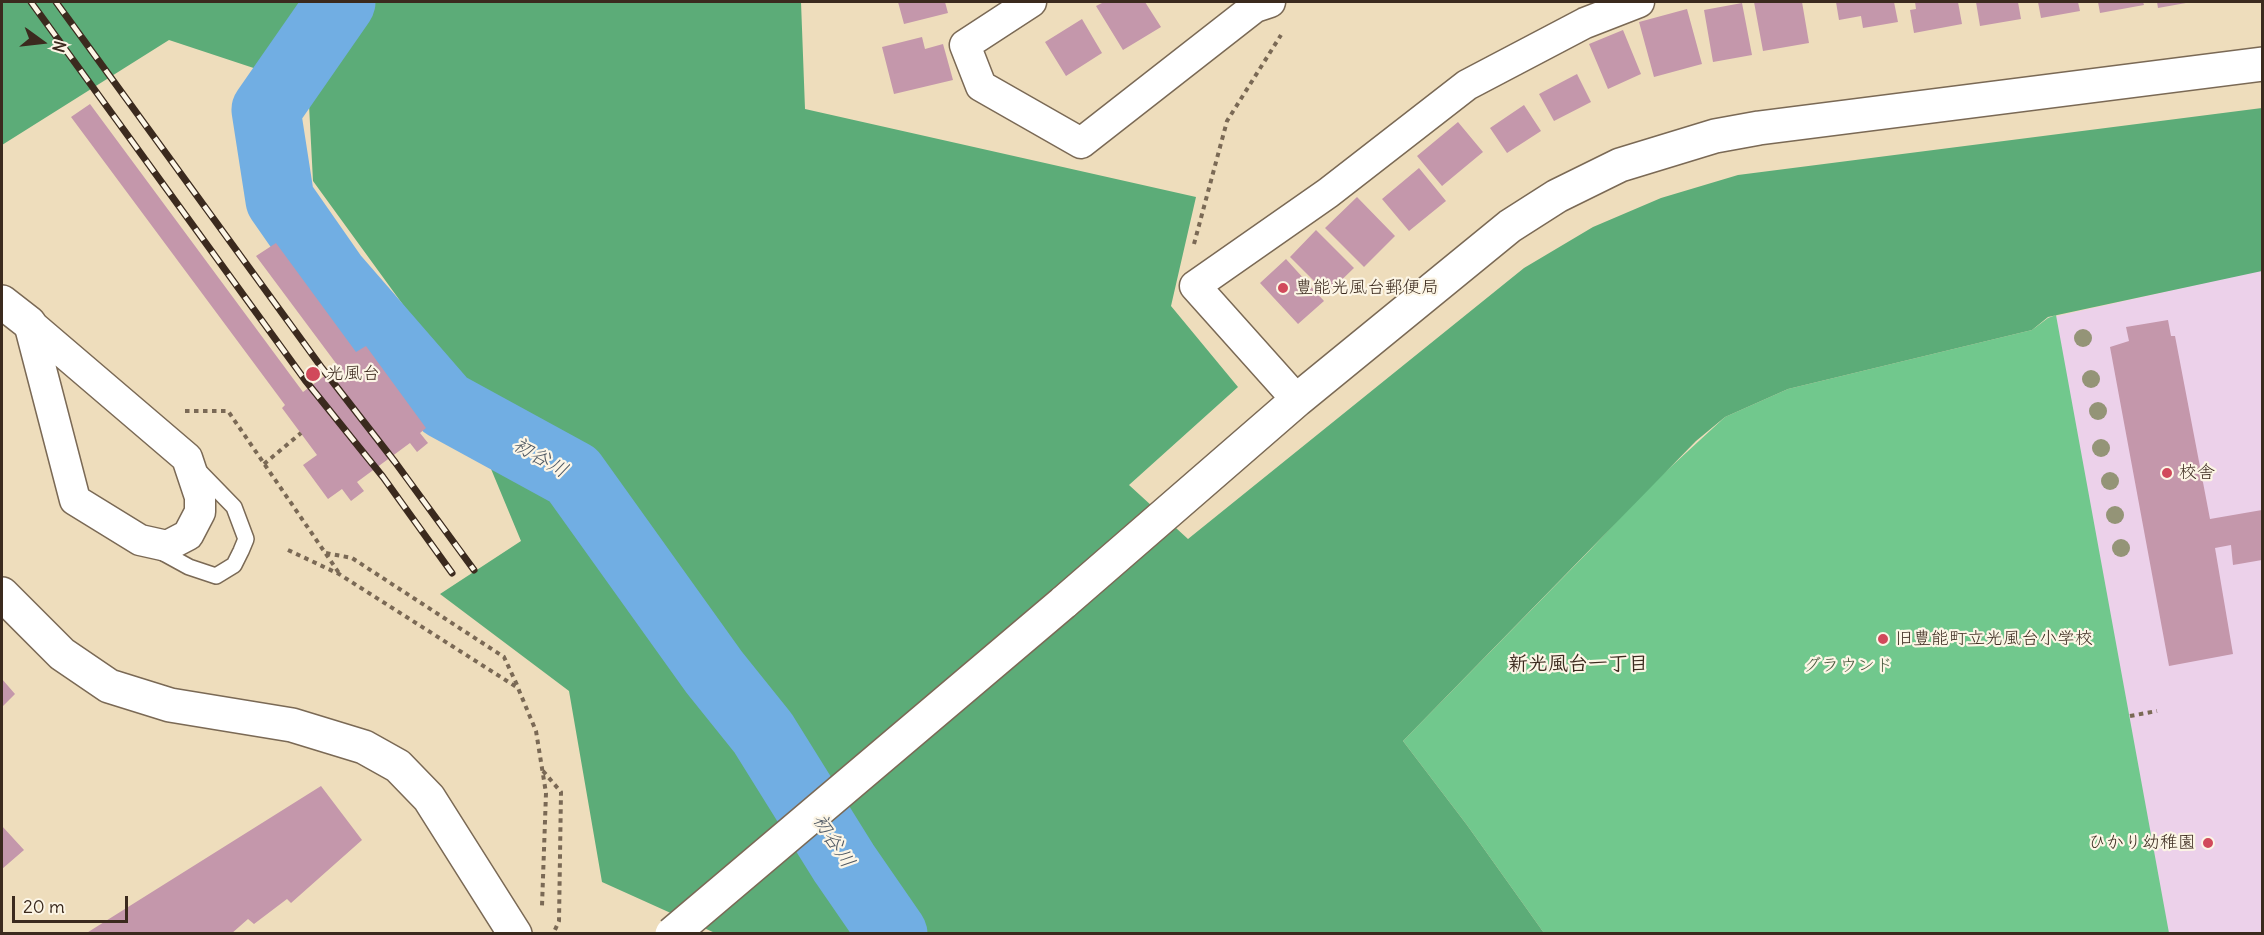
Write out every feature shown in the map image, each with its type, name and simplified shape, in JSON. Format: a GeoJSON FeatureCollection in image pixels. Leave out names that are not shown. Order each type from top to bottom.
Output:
{"type":"FeatureCollection","features":[{"type":"Feature","properties":{"kind":"street"},"geometry":{"type":"LineString","coordinates":[[1031,2],[965,45],[981,86],[1081,143],[1255,7],[1270,2]]}},
{"type":"Feature","properties":{"kind":"street"},"geometry":{"type":"LineString","coordinates":[[1297,400],[1195,286],[1328,193],[1467,85],[1585,23],[1639,2]]}},
{"type":"Feature","properties":{"kind":"street"},"geometry":{"type":"LineString","coordinates":[[672,933],[1063,603],[1297,400],[1510,226],[1589,180],[1620,165],[1660,151],[1715,136],[1759,128],[2262,64]]}},
{"type":"Feature","properties":{"kind":"street"},"geometry":{"type":"LineString","coordinates":[[2,302],[29,323],[187,458],[200,496],[200,512],[188,535],[167,546],[140,540],[75,500],[29,323]]}},
{"type":"Feature","properties":{"kind":"street"},"geometry":{"type":"LineString","coordinates":[[2,594],[62,654],[109,686],[170,705],[292,725],[364,747],[398,766],[429,798],[515,933]]}},
{"type":"Feature","properties":{"kind":"lane"},"geometry":{"type":"LineString","coordinates":[[140,540],[189,567],[216,576],[234,565],[246,539],[234,507],[187,458]]}},
{"type":"Feature","properties":{"kind":"path"},"geometry":{"type":"LineString","coordinates":[[1195,286],[1187,270],[1227,121],[1284,31]]}},
{"type":"Feature","properties":{"kind":"path"},"geometry":{"type":"LineString","coordinates":[[178,412],[228,411],[339,574]]}},
{"type":"Feature","properties":{"kind":"path"},"geometry":{"type":"LineString","coordinates":[[264,464],[301,433]]}},
{"type":"Feature","properties":{"kind":"path"},"geometry":{"type":"LineString","coordinates":[[288,550],[339,574],[518,688]]}},
{"type":"Feature","properties":{"kind":"path"},"geometry":{"type":"LineString","coordinates":[[325,553],[352,558],[504,657],[536,731],[546,793],[542,914]]}},
{"type":"Feature","properties":{"kind":"path"},"geometry":{"type":"LineString","coordinates":[[2130,716],[2157,711]]}},
{"type":"Feature","properties":{"kind":"path"},"geometry":{"type":"LineString","coordinates":[[542,770],[561,792],[559,921],[554,933]]}},
{"type":"Feature","properties":{"kind":"shaded area","name":"グラウンド"},"geometry":{"type":"Polygon","coordinates":[[[2262,270],[2262,933],[1544,933],[2048,318],[2262,270]]]}},
{"type":"Feature","properties":{"kind":"green space"},"geometry":{"type":"Polygon","coordinates":[[[2,2],[801,2],[805,109],[1196,197],[1171,306],[1238,387],[1129,485],[1188,539],[1524,268],[1593,227],[1661,198],[1738,175],[2262,108],[2262,271],[2048,317],[2032,330],[1788,389],[1725,417],[1696,441],[1403,741],[1467,825],[1544,933],[715,933],[602,882],[569,691],[440,594],[521,541],[449,368],[313,181],[308,86],[169,40],[2,145],[2,2]]]}},
{"type":"Feature","properties":{"kind":"green space","name":"グラウンド"},"geometry":{"type":"Polygon","coordinates":[[[2056,315],[2169,933],[1544,933],[1467,825],[1403,741],[1649,487],[1725,417],[1788,389],[2032,330],[2056,315]]]}},
{"type":"Feature","properties":{"kind":"building"},"geometry":{"type":"Polygon","coordinates":[[[898,2],[945,2],[948,13],[904,24],[898,2]]]}},
{"type":"Feature","properties":{"kind":"building"},"geometry":{"type":"Polygon","coordinates":[[[1104,2],[1145,2],[1161,27],[1123,50],[1096,6],[1104,2]]]}},
{"type":"Feature","properties":{"kind":"building"},"geometry":{"type":"Polygon","coordinates":[[[1754,2],[1802,2],[1809,43],[1763,51],[1754,2]]]}},
{"type":"Feature","properties":{"kind":"building"},"geometry":{"type":"Polygon","coordinates":[[[1836,2],[1894,2],[1898,22],[1863,28],[1861,16],[1839,20],[1836,2]]]}},
{"type":"Feature","properties":{"kind":"building"},"geometry":{"type":"Polygon","coordinates":[[[1915,2],[1958,2],[1962,24],[1914,33],[1910,10],[1916,9],[1915,2]]]}},
{"type":"Feature","properties":{"kind":"building"},"geometry":{"type":"Polygon","coordinates":[[[1976,2],[2018,2],[2021,19],[1980,26],[1976,2]]]}},
{"type":"Feature","properties":{"kind":"building"},"geometry":{"type":"Polygon","coordinates":[[[2038,2],[2078,2],[2080,11],[2041,18],[2038,2]]]}},
{"type":"Feature","properties":{"kind":"building"},"geometry":{"type":"Polygon","coordinates":[[[2098,2],[2143,2],[2144,5],[2100,13],[2098,2]]]}},
{"type":"Feature","properties":{"kind":"building"},"geometry":{"type":"Polygon","coordinates":[[[2157,2],[2186,2],[2186,3],[2158,8],[2157,2]]]}},
{"type":"Feature","properties":{"kind":"building"},"geometry":{"type":"Polygon","coordinates":[[[1742,3],[1752,55],[1713,62],[1704,10],[1742,3]]]}},
{"type":"Feature","properties":{"kind":"building"},"geometry":{"type":"Polygon","coordinates":[[[1687,9],[1702,64],[1654,77],[1639,22],[1687,9]]]}},
{"type":"Feature","properties":{"kind":"building"},"geometry":{"type":"Polygon","coordinates":[[[1082,19],[1102,53],[1066,76],[1045,42],[1082,19]]]}},
{"type":"Feature","properties":{"kind":"building"},"geometry":{"type":"Polygon","coordinates":[[[1623,30],[1641,74],[1608,89],[1589,44],[1623,30]]]}},
{"type":"Feature","properties":{"kind":"building"},"geometry":{"type":"Polygon","coordinates":[[[922,37],[925,49],[943,44],[953,80],[894,94],[882,47],[922,37]]]}},
{"type":"Feature","properties":{"kind":"building"},"geometry":{"type":"Polygon","coordinates":[[[1577,74],[1591,102],[1554,121],[1539,94],[1577,74]]]}},
{"type":"Feature","properties":{"kind":"building"},"geometry":{"type":"Polygon","coordinates":[[[90,104],[303,392],[338,366],[256,256],[276,243],[356,352],[366,346],[426,428],[420,433],[428,443],[417,452],[410,443],[357,482],[364,491],[351,501],[342,489],[328,499],[303,465],[317,455],[282,408],[285,405],[71,117],[90,104]]]}},
{"type":"Feature","properties":{"kind":"building"},"geometry":{"type":"Polygon","coordinates":[[[1524,105],[1541,131],[1507,153],[1490,128],[1524,105]]]}},
{"type":"Feature","properties":{"kind":"building"},"geometry":{"type":"Polygon","coordinates":[[[1458,122],[1483,152],[1442,186],[1417,156],[1458,122]]]}},
{"type":"Feature","properties":{"kind":"building"},"geometry":{"type":"Polygon","coordinates":[[[1419,168],[1446,201],[1409,231],[1382,199],[1419,168]]]}},
{"type":"Feature","properties":{"kind":"building"},"geometry":{"type":"Polygon","coordinates":[[[1357,197],[1395,236],[1364,267],[1325,228],[1357,197]]]}},
{"type":"Feature","properties":{"kind":"building"},"geometry":{"type":"Polygon","coordinates":[[[1316,230],[1354,268],[1327,294],[1290,257],[1316,230]]]}},
{"type":"Feature","properties":{"kind":"building"},"geometry":{"type":"Polygon","coordinates":[[[1286,259],[1324,301],[1298,324],[1260,283],[1286,259]]]}},
{"type":"Feature","properties":{"kind":"building","name":"校舎"},"geometry":{"type":"Polygon","coordinates":[[[2168,320],[2171,336],[2175,336],[2210,519],[2262,510],[2262,560],[2233,565],[2231,545],[2215,548],[2233,654],[2169,666],[2110,347],[2129,341],[2126,327],[2168,320]]]}},
{"type":"Feature","properties":{"kind":"building"},"geometry":{"type":"Polygon","coordinates":[[[2,679],[15,694],[2,707],[2,679]]]}},
{"type":"Feature","properties":{"kind":"building"},"geometry":{"type":"Polygon","coordinates":[[[321,786],[362,840],[291,903],[287,899],[254,924],[248,919],[231,934],[85,934],[321,786]]]}},
{"type":"Feature","properties":{"kind":"building"},"geometry":{"type":"Polygon","coordinates":[[[2,826],[24,850],[2,869],[2,826]]]}},
{"type":"Feature","properties":{"kind":"waterway","name":"初谷川"},"geometry":{"type":"LineString","coordinates":[[341,2],[266,110],[280,200],[333,276],[445,405],[573,475],[714,672],[763,733],[844,863],[893,934]]}},
{"type":"Feature","properties":{"kind":"railway"},"geometry":{"type":"LineString","coordinates":[[31,2],[305,380],[383,477],[452,573]]}},
{"type":"Feature","properties":{"kind":"railway"},"geometry":{"type":"LineString","coordinates":[[56,2],[322,368],[395,462],[474,570]]}},
{"type":"Feature","properties":{"kind":"place","name":"豊能光風台郵便局"},"geometry":{"type":"Point","coordinates":[1283,288]}},
{"type":"Feature","properties":{"kind":"place","name":"光風台"},"geometry":{"type":"Point","coordinates":[313,374]}},
{"type":"Feature","properties":{"kind":"place","name":"校舎"},"geometry":{"type":"Point","coordinates":[2167,473]}},
{"type":"Feature","properties":{"kind":"place","name":"旧豊能町立光風台小学校"},"geometry":{"type":"Point","coordinates":[1883,639]}},
{"type":"Feature","properties":{"kind":"place","name":"ひかり幼稚園"},"geometry":{"type":"Point","coordinates":[2208,843]}},
{"type":"Feature","properties":{"kind":"district","name":"新光風台一丁目"},"geometry":{"type":"Point","coordinates":[1578,664]}}]}
